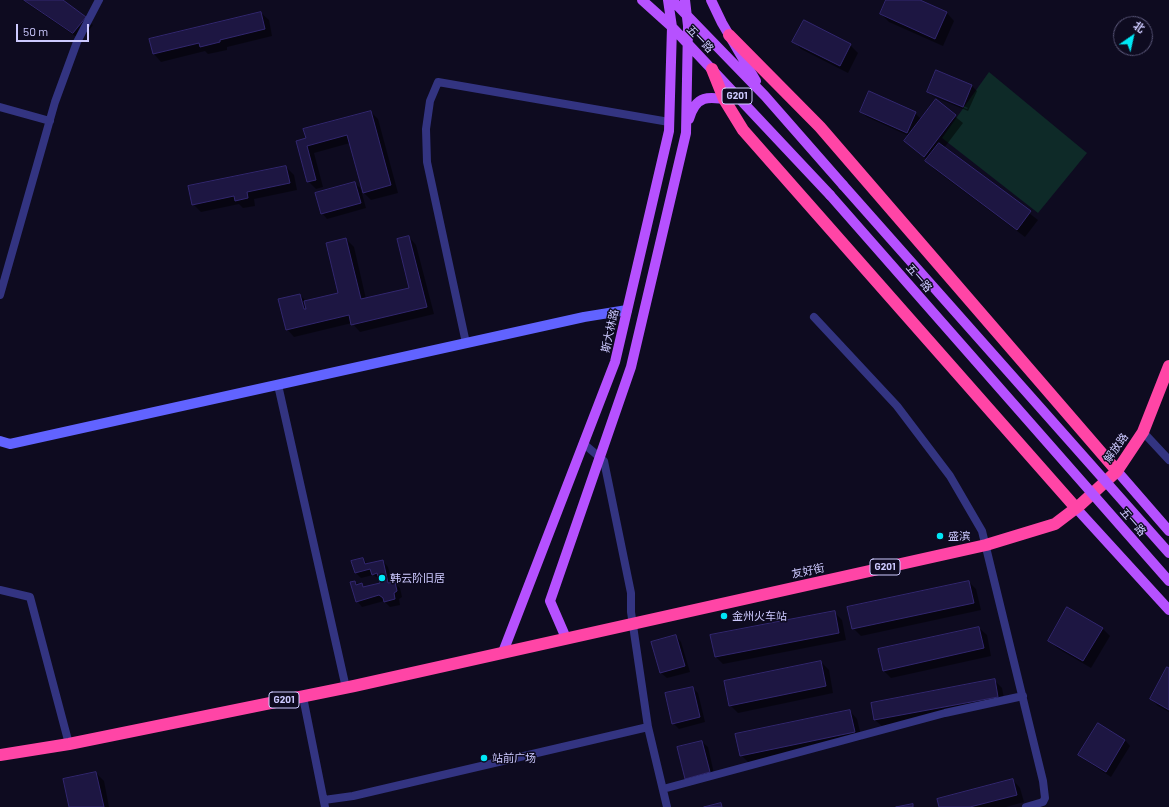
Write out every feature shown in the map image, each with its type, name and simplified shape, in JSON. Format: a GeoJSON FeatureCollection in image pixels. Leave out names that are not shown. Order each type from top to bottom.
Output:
{"type":"FeatureCollection","features":[{"type":"Feature","properties":{"kind":"highway"},"geometry":{"type":"LineString","coordinates":[[729,35],[820,127],[1117,471]]}},
{"type":"Feature","properties":{"kind":"highway"},"geometry":{"type":"LineString","coordinates":[[712,69],[724,99],[743,130],[1076,508]]}},
{"type":"Feature","properties":{"kind":"highway","name":"解放路"},"geometry":{"type":"LineString","coordinates":[[1055,524],[1076,508],[1117,471],[1143,432],[1169,366]]}},
{"type":"Feature","properties":{"kind":"highway","name":"友好街"},"geometry":{"type":"LineString","coordinates":[[566,638],[986,545],[1055,524]]}},
{"type":"Feature","properties":{"kind":"highway","name":"G201"},"geometry":{"type":"LineString","coordinates":[[0,755],[68,744],[303,697],[566,638]]}},
{"type":"Feature","properties":{"kind":"main road","name":"五一路"},"geometry":{"type":"LineString","coordinates":[[642,0],[672,27],[830,195],[1169,581]]}},
{"type":"Feature","properties":{"kind":"main road","name":"斯大林路"},"geometry":{"type":"LineString","coordinates":[[503,652],[615,362],[669,131],[672,27],[668,0]]}},
{"type":"Feature","properties":{"kind":"main road"},"geometry":{"type":"LineString","coordinates":[[672,0],[765,96],[1169,553]]}},
{"type":"Feature","properties":{"kind":"main road"},"geometry":{"type":"LineString","coordinates":[[685,0],[688,44],[686,133]]}},
{"type":"Feature","properties":{"kind":"main road"},"geometry":{"type":"LineString","coordinates":[[711,0],[729,35],[765,96]]}},
{"type":"Feature","properties":{"kind":"main road"},"geometry":{"type":"LineString","coordinates":[[566,638],[550,601],[631,367],[692,108],[699,100],[713,97],[744,104]]}},
{"type":"Feature","properties":{"kind":"main road"},"geometry":{"type":"LineString","coordinates":[[1117,471],[1169,531]]}},
{"type":"Feature","properties":{"kind":"main road"},"geometry":{"type":"LineString","coordinates":[[1076,508],[1169,610]]}},
{"type":"Feature","properties":{"kind":"street"},"geometry":{"type":"LineString","coordinates":[[0,295],[50,121],[77,42],[99,0]]}},
{"type":"Feature","properties":{"kind":"street"},"geometry":{"type":"LineString","coordinates":[[466,343],[427,162],[426,129],[430,101],[438,82],[669,122]]}},
{"type":"Feature","properties":{"kind":"street"},"geometry":{"type":"LineString","coordinates":[[0,106],[50,121]]}},
{"type":"Feature","properties":{"kind":"street"},"geometry":{"type":"LineString","coordinates":[[0,441],[10,444],[584,317],[627,310]]}},
{"type":"Feature","properties":{"kind":"street"},"geometry":{"type":"LineString","coordinates":[[814,317],[901,411],[950,476],[982,531],[1043,781],[1045,798],[1043,802],[1026,807]]}},
{"type":"Feature","properties":{"kind":"street"},"geometry":{"type":"LineString","coordinates":[[278,385],[346,688]]}},
{"type":"Feature","properties":{"kind":"street"},"geometry":{"type":"LineString","coordinates":[[1143,432],[1169,460]]}},
{"type":"Feature","properties":{"kind":"street"},"geometry":{"type":"LineString","coordinates":[[584,444],[604,462],[631,593],[630,612],[648,727],[667,807]]}},
{"type":"Feature","properties":{"kind":"street"},"geometry":{"type":"LineString","coordinates":[[0,590],[30,597],[68,744]]}},
{"type":"Feature","properties":{"kind":"street"},"geometry":{"type":"LineString","coordinates":[[663,789],[930,717],[1023,696]]}},
{"type":"Feature","properties":{"kind":"street"},"geometry":{"type":"LineString","coordinates":[[303,697],[325,804],[353,796],[648,727]]}},
{"type":"Feature","properties":{"kind":"green space"},"geometry":{"type":"Polygon","coordinates":[[[989,72],[1087,153],[1038,213],[942,138],[989,72]]]}},
{"type":"Feature","properties":{"kind":"building"},"geometry":{"type":"Polygon","coordinates":[[[24,0],[63,0],[86,17],[73,33],[24,0]]]}},
{"type":"Feature","properties":{"kind":"building"},"geometry":{"type":"Polygon","coordinates":[[[886,0],[920,0],[947,12],[935,39],[880,14],[886,0]]]}},
{"type":"Feature","properties":{"kind":"building"},"geometry":{"type":"Polygon","coordinates":[[[261,12],[265,29],[220,40],[220,42],[200,47],[199,43],[153,54],[149,39],[261,12]]]}},
{"type":"Feature","properties":{"kind":"building"},"geometry":{"type":"Polygon","coordinates":[[[804,20],[851,44],[840,66],[792,42],[804,20]]]}},
{"type":"Feature","properties":{"kind":"building"},"geometry":{"type":"Polygon","coordinates":[[[936,70],[972,85],[963,107],[927,92],[936,70]]]}},
{"type":"Feature","properties":{"kind":"building"},"geometry":{"type":"Polygon","coordinates":[[[869,91],[916,112],[907,133],[860,112],[869,91]]]}},
{"type":"Feature","properties":{"kind":"building"},"geometry":{"type":"Polygon","coordinates":[[[936,99],[956,115],[924,157],[904,141],[936,99]]]}},
{"type":"Feature","properties":{"kind":"building"},"geometry":{"type":"Polygon","coordinates":[[[371,111],[391,185],[363,193],[347,135],[307,146],[316,180],[307,182],[296,141],[306,138],[303,129],[371,111]]]}},
{"type":"Feature","properties":{"kind":"building"},"geometry":{"type":"Polygon","coordinates":[[[939,143],[1031,211],[1017,230],[925,161],[939,143]]]}},
{"type":"Feature","properties":{"kind":"building"},"geometry":{"type":"Polygon","coordinates":[[[286,166],[290,183],[247,192],[248,198],[235,201],[234,196],[192,205],[188,186],[286,166]]]}},
{"type":"Feature","properties":{"kind":"building"},"geometry":{"type":"Polygon","coordinates":[[[355,182],[361,203],[321,214],[315,193],[355,182]]]}},
{"type":"Feature","properties":{"kind":"building"},"geometry":{"type":"Polygon","coordinates":[[[409,236],[427,307],[351,325],[349,315],[286,330],[278,299],[300,294],[304,309],[306,309],[304,301],[338,293],[326,243],[346,238],[361,299],[409,288],[397,239],[409,236]]]}},
{"type":"Feature","properties":{"kind":"building","name":"韩云阶旧居"},"geometry":{"type":"Polygon","coordinates":[[[363,558],[365,564],[383,560],[388,583],[395,582],[397,591],[394,593],[395,599],[384,602],[383,598],[379,595],[356,602],[350,582],[355,581],[356,585],[362,583],[363,587],[380,583],[377,573],[372,575],[370,569],[355,573],[351,561],[363,558]]]}},
{"type":"Feature","properties":{"kind":"building"},"geometry":{"type":"Polygon","coordinates":[[[969,581],[974,603],[852,629],[847,607],[969,581]]]}},
{"type":"Feature","properties":{"kind":"building"},"geometry":{"type":"Polygon","coordinates":[[[1067,607],[1103,628],[1083,661],[1048,641],[1067,607]]]}},
{"type":"Feature","properties":{"kind":"building"},"geometry":{"type":"Polygon","coordinates":[[[835,611],[839,633],[715,657],[710,635],[835,611]]]}},
{"type":"Feature","properties":{"kind":"building"},"geometry":{"type":"Polygon","coordinates":[[[979,627],[984,648],[883,671],[878,649],[979,627]]]}},
{"type":"Feature","properties":{"kind":"building"},"geometry":{"type":"Polygon","coordinates":[[[676,635],[685,666],[660,673],[651,642],[676,635]]]}},
{"type":"Feature","properties":{"kind":"building"},"geometry":{"type":"Polygon","coordinates":[[[821,661],[826,686],[729,706],[724,681],[821,661]]]}},
{"type":"Feature","properties":{"kind":"building"},"geometry":{"type":"Polygon","coordinates":[[[1167,667],[1169,668],[1169,710],[1150,699],[1167,667]]]}},
{"type":"Feature","properties":{"kind":"building"},"geometry":{"type":"Polygon","coordinates":[[[995,679],[998,697],[874,720],[871,703],[995,679]]]}},
{"type":"Feature","properties":{"kind":"building"},"geometry":{"type":"Polygon","coordinates":[[[693,687],[700,717],[672,724],[665,693],[693,687]]]}},
{"type":"Feature","properties":{"kind":"building"},"geometry":{"type":"Polygon","coordinates":[[[850,710],[855,732],[740,756],[735,734],[850,710]]]}},
{"type":"Feature","properties":{"kind":"building"},"geometry":{"type":"Polygon","coordinates":[[[1098,723],[1125,740],[1106,772],[1078,755],[1098,723]]]}},
{"type":"Feature","properties":{"kind":"building"},"geometry":{"type":"Polygon","coordinates":[[[702,741],[710,772],[685,779],[677,747],[702,741]]]}},
{"type":"Feature","properties":{"kind":"building"},"geometry":{"type":"Polygon","coordinates":[[[96,772],[104,807],[69,807],[63,779],[96,772]]]}},
{"type":"Feature","properties":{"kind":"building"},"geometry":{"type":"Polygon","coordinates":[[[1013,779],[1017,795],[970,807],[939,807],[937,799],[1013,779]]]}},
{"type":"Feature","properties":{"kind":"building"},"geometry":{"type":"Polygon","coordinates":[[[721,803],[722,807],[704,807],[721,803]]]}},
{"type":"Feature","properties":{"kind":"building"},"geometry":{"type":"Polygon","coordinates":[[[913,804],[913,807],[896,807],[913,804]]]}},
{"type":"Feature","properties":{"kind":"place","name":"盛滨"},"geometry":{"type":"Point","coordinates":[940,536]}},
{"type":"Feature","properties":{"kind":"place","name":"韩云阶旧居"},"geometry":{"type":"Point","coordinates":[382,578]}},
{"type":"Feature","properties":{"kind":"place","name":"金州火车站"},"geometry":{"type":"Point","coordinates":[724,616]}},
{"type":"Feature","properties":{"kind":"place","name":"站前广场"},"geometry":{"type":"Point","coordinates":[484,758]}}]}
